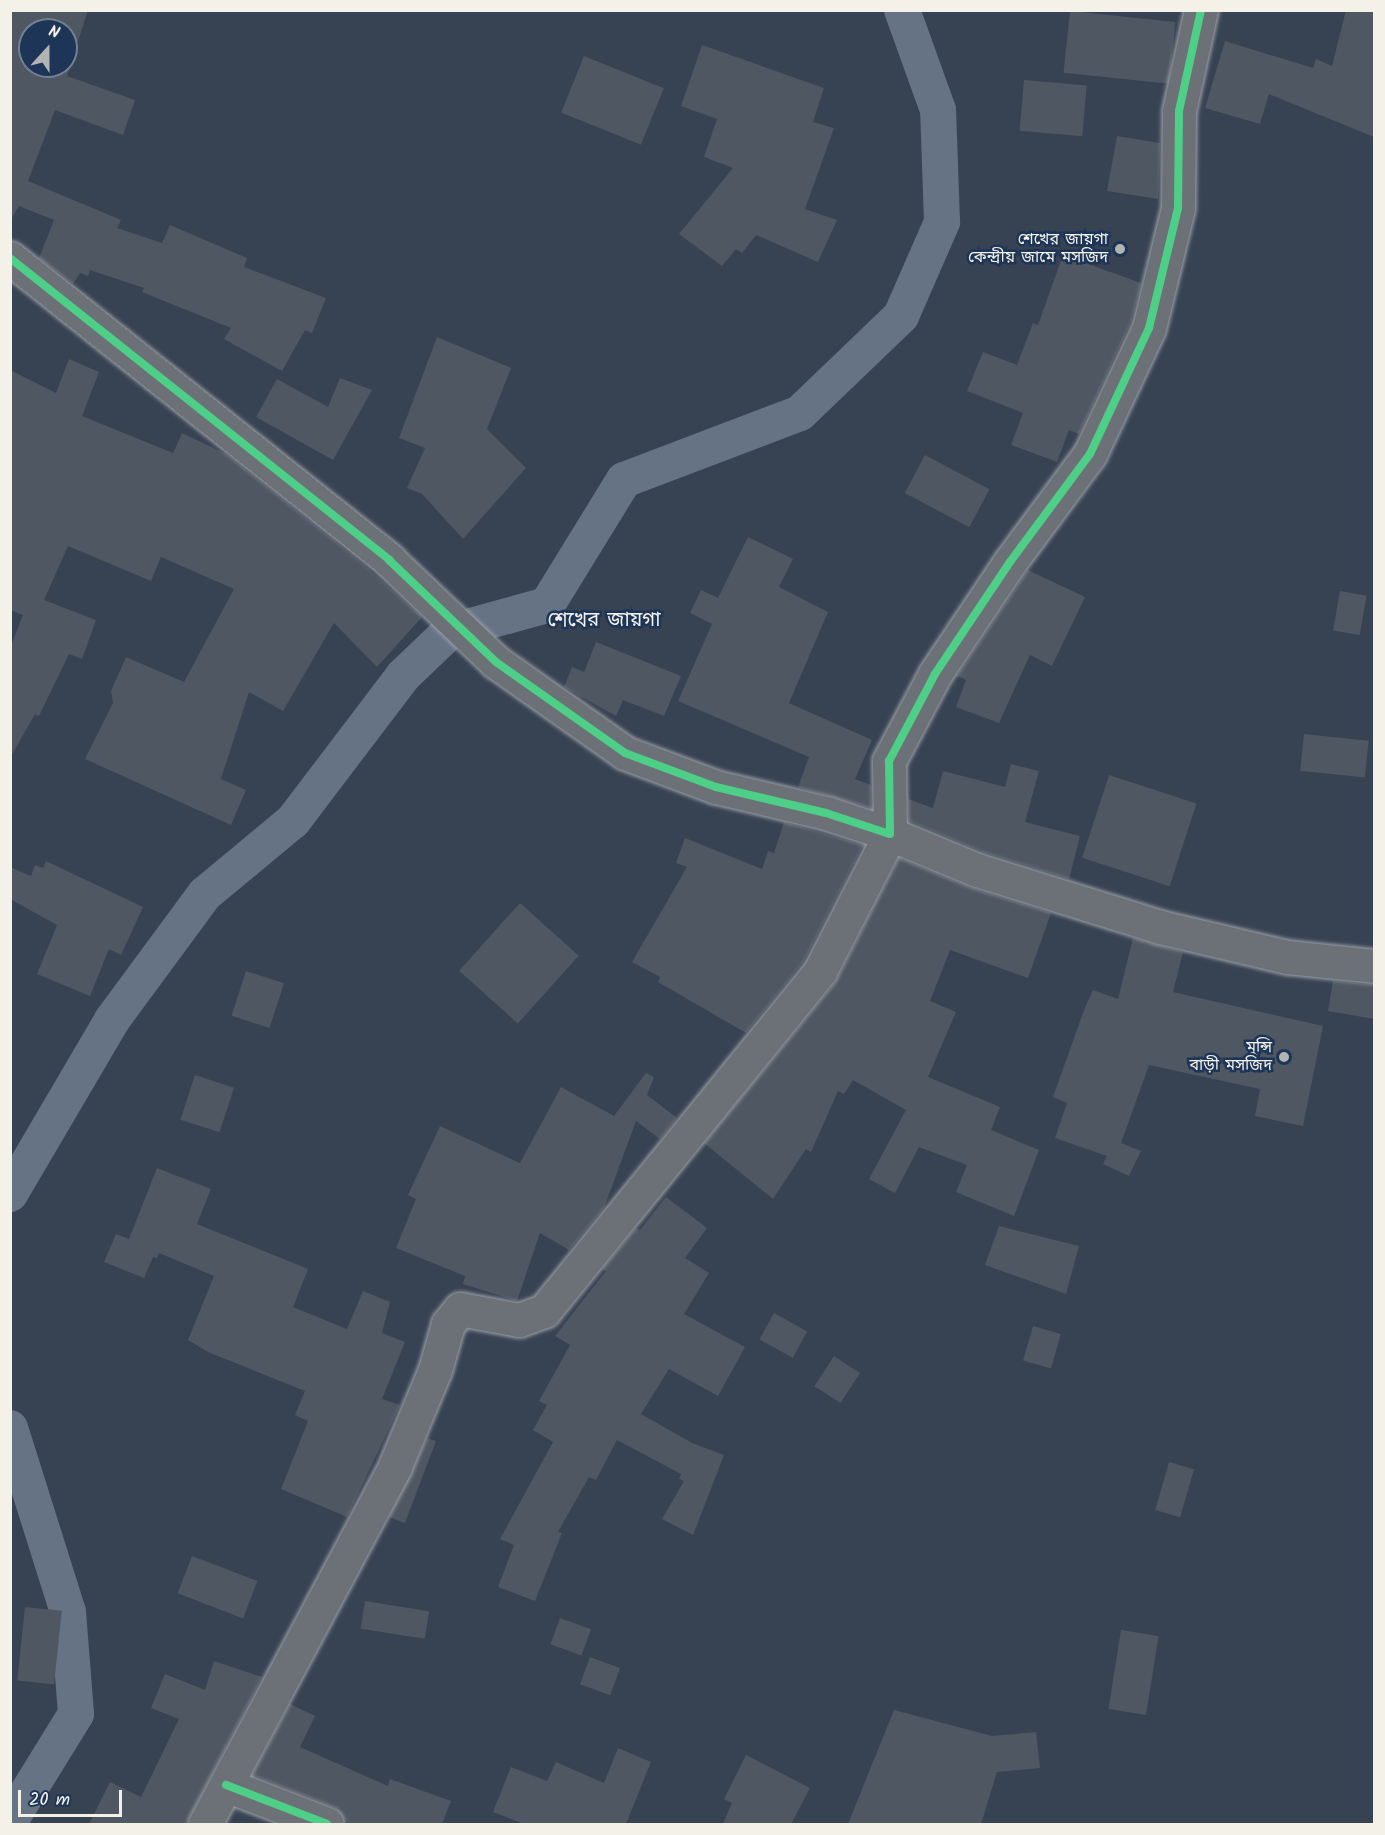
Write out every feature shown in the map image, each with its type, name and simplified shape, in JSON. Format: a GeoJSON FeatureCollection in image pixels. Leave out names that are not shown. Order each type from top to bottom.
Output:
{"type":"FeatureCollection","features":[{"type":"Feature","properties":{"kind":"street"},"geometry":{"type":"LineString","coordinates":[[205,1824],[395,1466],[435,1370],[448,1324],[460,1309],[519,1320],[544,1311],[820,971],[890,834],[889,761],[936,674],[1010,562],[1090,454],[1149,328],[1178,208],[1179,111],[1201,10]]}},
{"type":"Feature","properties":{"kind":"street"},"geometry":{"type":"LineString","coordinates":[[10,258],[389,560],[496,662],[625,753],[716,787],[826,813],[890,834],[977,870],[1160,927],[1287,957],[1374,966]]}},
{"type":"Feature","properties":{"kind":"street"},"geometry":{"type":"LineString","coordinates":[[226,1785],[327,1824]]}},
{"type":"Feature","properties":{"kind":"building"},"geometry":{"type":"Polygon","coordinates":[[[10,10],[88,10],[78,41],[78,18],[18,18],[18,78],[73,78],[135,100],[123,135],[55,110],[28,181],[121,220],[117,228],[162,243],[170,225],[247,258],[244,267],[326,298],[312,333],[305,330],[282,371],[224,339],[231,328],[142,292],[144,288],[90,270],[88,276],[80,273],[73,284],[39,258],[54,220],[19,206],[10,221],[10,10]]]}},
{"type":"Feature","properties":{"kind":"building"},"geometry":{"type":"Polygon","coordinates":[[[1346,10],[1374,10],[1374,137],[1269,94],[1260,124],[1205,108],[1225,41],[1313,68],[1316,59],[1332,66],[1346,10]]]}},
{"type":"Feature","properties":{"kind":"building"},"geometry":{"type":"Polygon","coordinates":[[[1070,11],[1175,22],[1169,84],[1064,73],[1070,11]]]}},
{"type":"Feature","properties":{"kind":"building"},"geometry":{"type":"Polygon","coordinates":[[[702,45],[824,88],[813,122],[834,128],[805,209],[837,220],[818,262],[756,235],[742,253],[736,249],[722,266],[679,234],[733,168],[704,157],[717,119],[681,106],[702,45]]]}},
{"type":"Feature","properties":{"kind":"building"},"geometry":{"type":"Polygon","coordinates":[[[584,56],[664,88],[641,145],[561,113],[584,56]]]}},
{"type":"Feature","properties":{"kind":"building"},"geometry":{"type":"Polygon","coordinates":[[[1024,80],[1087,85],[1082,136],[1020,131],[1024,80]]]}},
{"type":"Feature","properties":{"kind":"building"},"geometry":{"type":"Polygon","coordinates":[[[1117,136],[1160,143],[1158,199],[1107,191],[1117,136]]]}},
{"type":"Feature","properties":{"kind":"building"},"geometry":{"type":"Polygon","coordinates":[[[1063,255],[1141,283],[1131,322],[1079,434],[1069,430],[1057,462],[1011,445],[1023,413],[967,391],[983,352],[1017,365],[1033,323],[1038,325],[1063,255]]]}},
{"type":"Feature","properties":{"kind":"building"},"geometry":{"type":"Polygon","coordinates":[[[437,337],[511,368],[487,429],[526,468],[463,539],[422,494],[407,488],[425,448],[399,438],[437,337]]]}},
{"type":"Feature","properties":{"kind":"building"},"geometry":{"type":"Polygon","coordinates":[[[69,359],[99,372],[82,416],[173,453],[182,433],[226,454],[363,564],[422,617],[377,667],[334,623],[283,711],[249,692],[221,779],[246,790],[231,825],[85,759],[113,703],[111,691],[126,657],[184,682],[234,589],[161,557],[151,581],[68,546],[44,600],[96,620],[82,659],[69,654],[39,716],[35,714],[10,758],[10,648],[23,615],[10,610],[10,370],[56,393],[69,359]]]}},
{"type":"Feature","properties":{"kind":"building"},"geometry":{"type":"Polygon","coordinates":[[[340,378],[372,390],[333,460],[256,417],[277,379],[328,407],[340,378]]]}},
{"type":"Feature","properties":{"kind":"building"},"geometry":{"type":"Polygon","coordinates":[[[925,455],[989,489],[969,527],[905,493],[925,455]]]}},
{"type":"Feature","properties":{"kind":"building"},"geometry":{"type":"Polygon","coordinates":[[[748,537],[793,559],[779,587],[828,612],[789,703],[872,740],[855,779],[871,785],[871,808],[798,787],[809,757],[678,701],[712,624],[690,613],[701,590],[718,598],[748,537]]]}},
{"type":"Feature","properties":{"kind":"building"},"geometry":{"type":"Polygon","coordinates":[[[1028,570],[1085,597],[1052,666],[1030,655],[999,723],[956,707],[966,680],[957,676],[1028,570]]]}},
{"type":"Feature","properties":{"kind":"building"},"geometry":{"type":"Polygon","coordinates":[[[1340,591],[1367,596],[1360,635],[1333,630],[1340,591]]]}},
{"type":"Feature","properties":{"kind":"building"},"geometry":{"type":"Polygon","coordinates":[[[596,642],[681,676],[664,716],[623,700],[616,716],[564,687],[572,667],[584,672],[596,642]]]}},
{"type":"Feature","properties":{"kind":"building"},"geometry":{"type":"Polygon","coordinates":[[[1304,734],[1369,741],[1365,778],[1300,771],[1304,734]]]}},
{"type":"Feature","properties":{"kind":"building"},"geometry":{"type":"Polygon","coordinates":[[[1011,764],[1039,771],[1025,822],[1080,836],[1069,879],[983,852],[909,821],[908,799],[933,808],[943,771],[1005,787],[1011,764]]]}},
{"type":"Feature","properties":{"kind":"building"},"geometry":{"type":"Polygon","coordinates":[[[1109,775],[1196,803],[1170,886],[1082,858],[1109,775]]]}},
{"type":"Feature","properties":{"kind":"building"},"geometry":{"type":"Polygon","coordinates":[[[784,822],[863,845],[804,961],[746,1033],[658,982],[660,977],[632,962],[687,867],[676,863],[685,838],[762,869],[768,851],[774,853],[784,822]]]}},
{"type":"Feature","properties":{"kind":"building"},"geometry":{"type":"Polygon","coordinates":[[[899,858],[971,888],[1051,913],[1028,978],[950,950],[930,1001],[956,1012],[928,1077],[1000,1107],[991,1130],[1039,1150],[1014,1216],[956,1192],[967,1165],[919,1147],[895,1193],[869,1179],[906,1110],[853,1080],[844,1094],[838,1091],[811,1152],[806,1149],[773,1199],[704,1143],[835,983],[899,858]]]}},
{"type":"Feature","properties":{"kind":"building"},"geometry":{"type":"Polygon","coordinates":[[[46,861],[143,907],[121,955],[109,949],[90,996],[37,974],[57,925],[10,899],[10,867],[31,876],[35,865],[43,868],[46,861]]]}},
{"type":"Feature","properties":{"kind":"building"},"geometry":{"type":"Polygon","coordinates":[[[520,903],[579,956],[518,1023],[459,971],[520,903]]]}},
{"type":"Feature","properties":{"kind":"building"},"geometry":{"type":"Polygon","coordinates":[[[1133,938],[1183,952],[1173,992],[1323,1026],[1303,1126],[1255,1116],[1260,1089],[1149,1065],[1121,1143],[1141,1151],[1129,1176],[1103,1164],[1107,1156],[1055,1138],[1067,1103],[1053,1097],[1084,1010],[1093,990],[1118,999],[1133,938]]]}},
{"type":"Feature","properties":{"kind":"building"},"geometry":{"type":"Polygon","coordinates":[[[246,971],[284,983],[270,1028],[231,1016],[246,971]]]}},
{"type":"Feature","properties":{"kind":"building"},"geometry":{"type":"Polygon","coordinates":[[[1333,981],[1374,985],[1374,1019],[1328,1011],[1333,981]]]}},
{"type":"Feature","properties":{"kind":"building"},"geometry":{"type":"Polygon","coordinates":[[[646,1073],[654,1077],[647,1095],[677,1118],[660,1139],[636,1121],[604,1208],[569,1250],[540,1233],[517,1301],[463,1284],[465,1276],[396,1248],[416,1199],[408,1195],[440,1126],[520,1163],[561,1087],[614,1116],[646,1073]]]}},
{"type":"Feature","properties":{"kind":"building"},"geometry":{"type":"Polygon","coordinates":[[[195,1075],[234,1088],[219,1132],[180,1120],[195,1075]]]}},
{"type":"Feature","properties":{"kind":"building"},"geometry":{"type":"Polygon","coordinates":[[[157,1168],[211,1189],[197,1224],[308,1269],[293,1307],[347,1329],[363,1291],[390,1302],[382,1333],[405,1342],[382,1399],[400,1405],[347,1517],[281,1489],[308,1421],[295,1415],[305,1391],[208,1352],[188,1340],[214,1276],[159,1253],[157,1258],[153,1257],[144,1278],[104,1262],[116,1234],[129,1239],[157,1168]]]}},
{"type":"Feature","properties":{"kind":"building"},"geometry":{"type":"Polygon","coordinates":[[[666,1197],[707,1228],[685,1258],[709,1273],[684,1314],[745,1347],[718,1396],[669,1369],[641,1414],[692,1443],[724,1455],[693,1535],[662,1519],[684,1481],[679,1479],[681,1474],[617,1440],[596,1480],[589,1477],[558,1532],[562,1533],[535,1601],[498,1587],[514,1545],[500,1539],[553,1442],[533,1430],[547,1405],[539,1401],[570,1345],[555,1336],[606,1271],[602,1269],[636,1228],[640,1230],[666,1197]]]}},
{"type":"Feature","properties":{"kind":"building"},"geometry":{"type":"Polygon","coordinates":[[[999,1226],[1079,1246],[1066,1294],[985,1265],[999,1226]]]}},
{"type":"Feature","properties":{"kind":"building"},"geometry":{"type":"Polygon","coordinates":[[[774,1313],[807,1331],[793,1358],[759,1339],[774,1313]]]}},
{"type":"Feature","properties":{"kind":"building"},"geometry":{"type":"Polygon","coordinates":[[[1033,1326],[1061,1334],[1051,1369],[1023,1361],[1033,1326]]]}},
{"type":"Feature","properties":{"kind":"building"},"geometry":{"type":"Polygon","coordinates":[[[834,1356],[860,1373],[840,1403],[814,1386],[834,1356]]]}},
{"type":"Feature","properties":{"kind":"building"},"geometry":{"type":"Polygon","coordinates":[[[427,1438],[436,1441],[405,1523],[389,1517],[427,1438]]]}},
{"type":"Feature","properties":{"kind":"building"},"geometry":{"type":"Polygon","coordinates":[[[1169,1462],[1194,1469],[1180,1517],[1155,1510],[1169,1462]]]}},
{"type":"Feature","properties":{"kind":"building"},"geometry":{"type":"Polygon","coordinates":[[[192,1556],[257,1581],[243,1618],[178,1593],[192,1556]]]}},
{"type":"Feature","properties":{"kind":"building"},"geometry":{"type":"Polygon","coordinates":[[[365,1601],[429,1611],[425,1639],[361,1629],[365,1601]]]}},
{"type":"Feature","properties":{"kind":"building"},"geometry":{"type":"Polygon","coordinates":[[[25,1607],[62,1611],[54,1684],[17,1681],[25,1607]]]}},
{"type":"Feature","properties":{"kind":"building"},"geometry":{"type":"Polygon","coordinates":[[[560,1618],[591,1629],[581,1656],[550,1644],[560,1618]]]}},
{"type":"Feature","properties":{"kind":"building"},"geometry":{"type":"Polygon","coordinates":[[[1121,1630],[1159,1636],[1146,1715],[1108,1709],[1121,1630]]]}},
{"type":"Feature","properties":{"kind":"building"},"geometry":{"type":"Polygon","coordinates":[[[590,1657],[620,1668],[610,1695],[580,1684],[590,1657]]]}},
{"type":"Feature","properties":{"kind":"building"},"geometry":{"type":"Polygon","coordinates":[[[214,1661],[262,1677],[186,1824],[89,1824],[110,1782],[141,1797],[179,1719],[151,1708],[165,1674],[205,1690],[214,1661]]]}},
{"type":"Feature","properties":{"kind":"building"},"geometry":{"type":"Polygon","coordinates":[[[290,1704],[315,1716],[300,1747],[388,1786],[390,1779],[451,1801],[442,1824],[349,1824],[334,1807],[252,1775],[290,1704]]]}},
{"type":"Feature","properties":{"kind":"building"},"geometry":{"type":"Polygon","coordinates":[[[894,1710],[992,1736],[1036,1732],[1040,1768],[997,1772],[981,1824],[848,1824],[894,1710]]]}},
{"type":"Feature","properties":{"kind":"building"},"geometry":{"type":"Polygon","coordinates":[[[618,1748],[651,1762],[626,1824],[524,1824],[493,1812],[511,1767],[547,1781],[556,1762],[604,1783],[618,1748]]]}},
{"type":"Feature","properties":{"kind":"building"},"geometry":{"type":"Polygon","coordinates":[[[746,1755],[810,1788],[791,1824],[723,1824],[732,1803],[724,1799],[746,1755]]]}},
{"type":"Feature","properties":{"kind":"waterway"},"geometry":{"type":"LineString","coordinates":[[10,1194],[112,1020],[205,894],[293,821],[403,676],[449,632],[547,605],[624,480],[800,413],[901,316],[942,222],[938,110],[902,10]]}},
{"type":"Feature","properties":{"kind":"waterway"},"geometry":{"type":"LineString","coordinates":[[10,1428],[68,1612],[76,1714],[10,1821]]}},
{"type":"Feature","properties":{"kind":"cycle path"},"geometry":{"type":"LineString","coordinates":[[10,258],[389,560],[496,662],[625,753],[716,787],[826,813],[890,834],[889,761],[935,674],[1010,562],[1090,454],[1149,328],[1178,208],[1179,111],[1201,10]]}},
{"type":"Feature","properties":{"kind":"cycle path"},"geometry":{"type":"LineString","coordinates":[[226,1785],[327,1824]]}},
{"type":"Feature","properties":{"kind":"place","name":"শেখের জায়গা কেন্দ্রীয় জামে মসজিদ"},"geometry":{"type":"Point","coordinates":[1120,249]}},
{"type":"Feature","properties":{"kind":"place","name":"মুন্সি বাড়ী মসজিদ"},"geometry":{"type":"Point","coordinates":[1284,1057]}},
{"type":"Feature","properties":{"kind":"district","name":"শেখের জায়গা"},"geometry":{"type":"Point","coordinates":[604,621]}}]}
